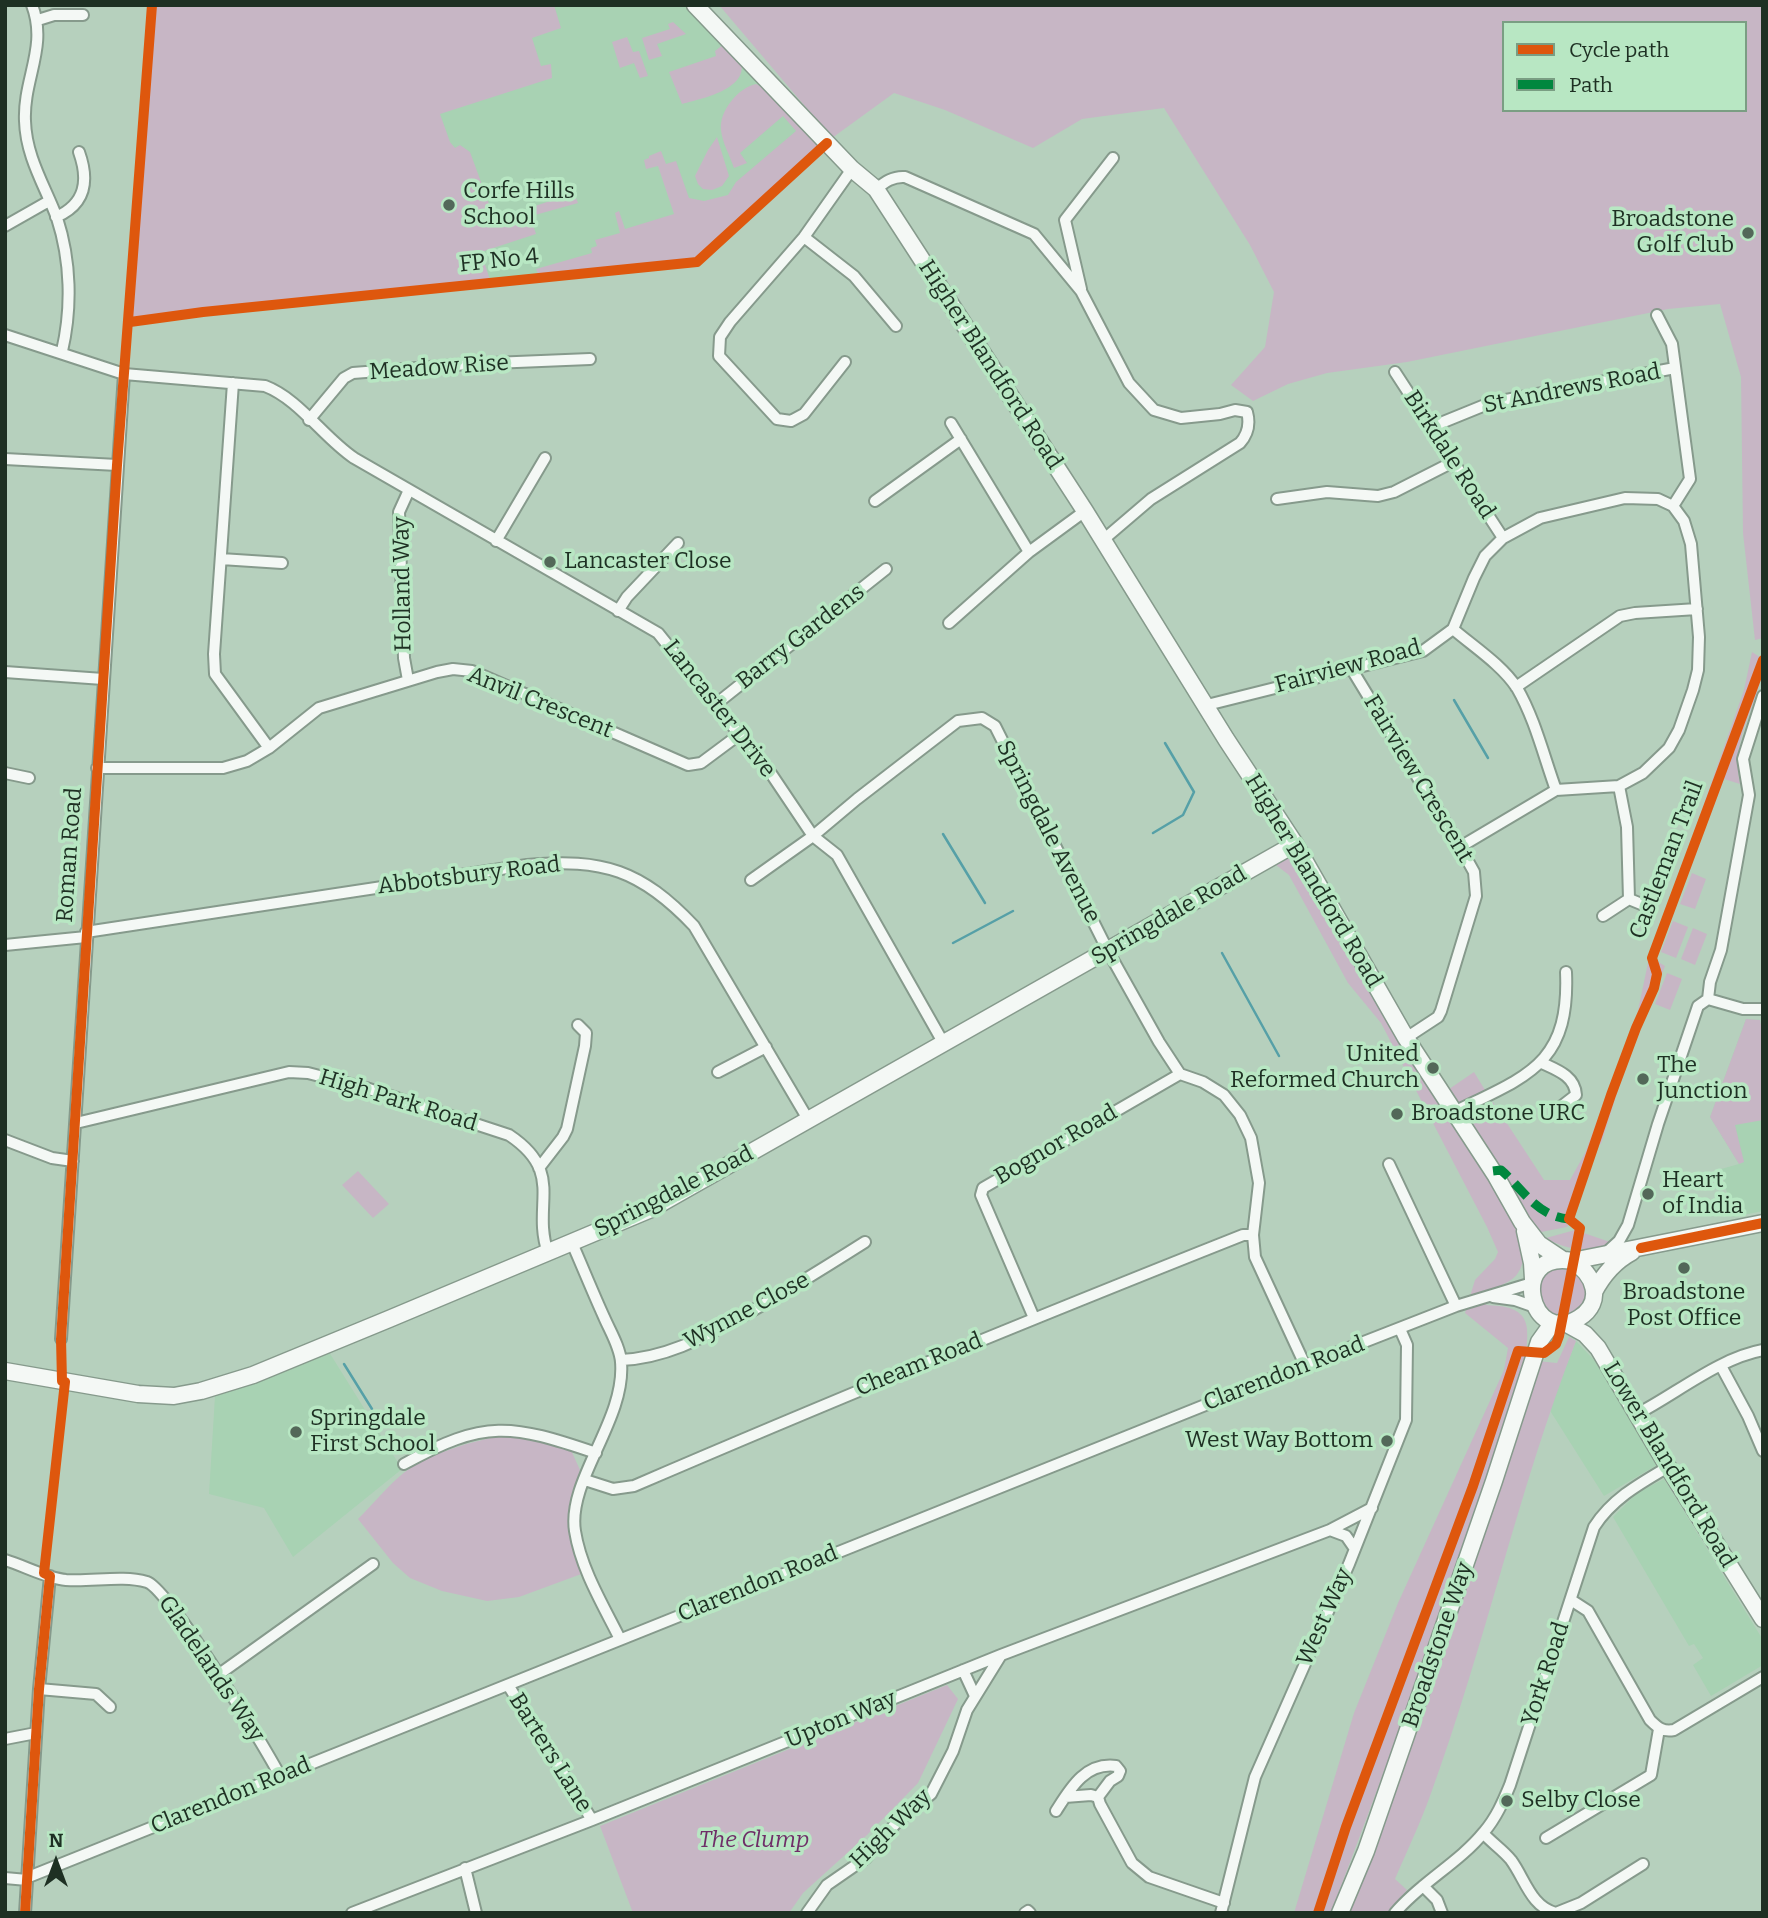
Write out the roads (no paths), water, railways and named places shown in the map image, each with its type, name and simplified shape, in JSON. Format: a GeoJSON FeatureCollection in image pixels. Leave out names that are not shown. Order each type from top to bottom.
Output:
{"type":"FeatureCollection","features":[{"type":"Feature","properties":{"kind":"street"},"geometry":{"type":"LineString","coordinates":[[32,5],[38,20],[39,37],[25,98],[25,120],[34,166],[56,217],[66,257],[69,303],[62,351]]}},
{"type":"Feature","properties":{"kind":"street","name":"Higher Blandford Road"},"geometry":{"type":"LineString","coordinates":[[695,5],[852,169],[876,189],[1085,511],[1226,739],[1295,844],[1405,1038],[1496,1176],[1522,1222],[1539,1244],[1568,1260]]}},
{"type":"Feature","properties":{"kind":"street"},"geometry":{"type":"LineString","coordinates":[[38,20],[54,15],[83,15]]}},
{"type":"Feature","properties":{"kind":"street"},"geometry":{"type":"LineString","coordinates":[[56,217],[71,210],[80,198],[83,164],[79,152]]}},
{"type":"Feature","properties":{"kind":"street"},"geometry":{"type":"LineString","coordinates":[[1081,291],[1065,220],[1113,158]]}},
{"type":"Feature","properties":{"kind":"street"},"geometry":{"type":"LineString","coordinates":[[845,362],[836,382],[804,414],[791,421],[777,419],[719,356],[720,337],[730,322],[804,237],[852,169]]}},
{"type":"Feature","properties":{"kind":"street"},"geometry":{"type":"LineString","coordinates":[[876,189],[890,179],[905,177],[1034,234],[1081,291],[1129,383],[1154,410],[1181,418],[1242,410],[1247,412],[1249,420],[1244,438],[1231,450],[1151,499],[1103,540]]}},
{"type":"Feature","properties":{"kind":"street"},"geometry":{"type":"LineString","coordinates":[[5,226],[49,201]]}},
{"type":"Feature","properties":{"kind":"street"},"geometry":{"type":"LineString","coordinates":[[804,237],[854,276],[881,317],[896,326]]}},
{"type":"Feature","properties":{"kind":"street"},"geometry":{"type":"LineString","coordinates":[[1657,314],[1672,344],[1690,480],[1673,506]]}},
{"type":"Feature","properties":{"kind":"street","name":"Lancaster Drive"},"geometry":{"type":"LineString","coordinates":[[5,335],[62,351],[124,374],[265,386],[277,391],[335,445],[658,633],[772,775],[813,836]]}},
{"type":"Feature","properties":{"kind":"street","name":"Meadow Rise"},"geometry":{"type":"LineString","coordinates":[[309,420],[344,378],[353,373],[590,359]]}},
{"type":"Feature","properties":{"kind":"street","name":"St Andrews Road"},"geometry":{"type":"LineString","coordinates":[[1431,427],[1490,403],[1675,368]]}},
{"type":"Feature","properties":{"kind":"street","name":"Birkdale Road"},"geometry":{"type":"LineString","coordinates":[[1395,372],[1503,538]]}},
{"type":"Feature","properties":{"kind":"street","name":"Roman Road"},"geometry":{"type":"LineString","coordinates":[[61,1339],[124,374]]}},
{"type":"Feature","properties":{"kind":"street"},"geometry":{"type":"LineString","coordinates":[[233,383],[214,654],[215,674],[269,748]]}},
{"type":"Feature","properties":{"kind":"street"},"geometry":{"type":"LineString","coordinates":[[951,423],[1029,552]]}},
{"type":"Feature","properties":{"kind":"street"},"geometry":{"type":"LineString","coordinates":[[875,501],[961,439]]}},
{"type":"Feature","properties":{"kind":"street"},"geometry":{"type":"LineString","coordinates":[[496,541],[545,458]]}},
{"type":"Feature","properties":{"kind":"street"},"geometry":{"type":"LineString","coordinates":[[5,459],[117,465]]}},
{"type":"Feature","properties":{"kind":"street"},"geometry":{"type":"LineString","coordinates":[[1277,499],[1326,492],[1378,496],[1394,492],[1453,462]]}},
{"type":"Feature","properties":{"kind":"street","name":"Holland Way"},"geometry":{"type":"LineString","coordinates":[[408,680],[404,658],[399,512],[409,490]]}},
{"type":"Feature","properties":{"kind":"street"},"geometry":{"type":"LineString","coordinates":[[1460,846],[1556,790],[1619,786],[1643,773],[1669,748],[1679,730],[1698,670],[1699,637],[1691,544],[1684,521],[1673,506],[1658,499],[1625,498],[1540,517],[1503,538],[1485,556],[1453,629],[1502,671],[1516,687],[1556,790]]}},
{"type":"Feature","properties":{"kind":"street"},"geometry":{"type":"LineString","coordinates":[[949,623],[1029,552],[1085,511]]}},
{"type":"Feature","properties":{"kind":"street"},"geometry":{"type":"LineString","coordinates":[[618,611],[627,597],[678,543]]}},
{"type":"Feature","properties":{"kind":"street"},"geometry":{"type":"LineString","coordinates":[[221,559],[282,563]]}},
{"type":"Feature","properties":{"kind":"street","name":"Barry Gardens"},"geometry":{"type":"LineString","coordinates":[[716,704],[886,569]]}},
{"type":"Feature","properties":{"kind":"street"},"geometry":{"type":"LineString","coordinates":[[1516,687],[1620,616],[1697,609]]}},
{"type":"Feature","properties":{"kind":"street","name":"Fairview Road"},"geometry":{"type":"LineString","coordinates":[[1207,705],[1423,651],[1453,629]]}},
{"type":"Feature","properties":{"kind":"street","name":"Fairview Crescent"},"geometry":{"type":"LineString","coordinates":[[1351,668],[1474,873],[1476,896],[1441,1011],[1438,1017],[1405,1038]]}},
{"type":"Feature","properties":{"kind":"street","name":"Anvil Crescent"},"geometry":{"type":"LineString","coordinates":[[97,768],[223,768],[247,761],[269,748],[319,708],[453,669],[472,671],[688,765],[701,764],[740,734]]}},
{"type":"Feature","properties":{"kind":"street"},"geometry":{"type":"LineString","coordinates":[[5,672],[103,680]]}},
{"type":"Feature","properties":{"kind":"street"},"geometry":{"type":"LineString","coordinates":[[1604,1254],[1619,1241],[1628,1225],[1658,1124],[1698,1006],[1708,999],[1710,982],[1721,950],[1749,795],[1743,759],[1763,696]]}},
{"type":"Feature","properties":{"kind":"street","name":"Springdale Avenue"},"geometry":{"type":"LineString","coordinates":[[751,880],[813,836],[958,721],[982,719],[995,726],[1108,951],[1180,1074]]}},
{"type":"Feature","properties":{"kind":"street"},"geometry":{"type":"LineString","coordinates":[[5,773],[29,778]]}},
{"type":"Feature","properties":{"kind":"street"},"geometry":{"type":"LineString","coordinates":[[1619,786],[1628,827],[1629,899]]}},
{"type":"Feature","properties":{"kind":"street"},"geometry":{"type":"LineString","coordinates":[[813,836],[837,855],[944,1044]]}},
{"type":"Feature","properties":{"kind":"street","name":"Springdale Road"},"geometry":{"type":"LineString","coordinates":[[5,1371],[159,1396],[201,1391],[253,1375],[651,1209],[1295,844]]}},
{"type":"Feature","properties":{"kind":"street","name":"Abbotsbury Road"},"geometry":{"type":"LineString","coordinates":[[5,945],[515,867],[554,863],[594,864],[646,884],[687,919],[706,946],[809,1121]]}},
{"type":"Feature","properties":{"kind":"street"},"geometry":{"type":"LineString","coordinates":[[1629,899],[1651,908]]}},
{"type":"Feature","properties":{"kind":"street"},"geometry":{"type":"LineString","coordinates":[[1603,916],[1629,899]]}},
{"type":"Feature","properties":{"kind":"street"},"geometry":{"type":"LineString","coordinates":[[1454,1112],[1522,1078],[1542,1063],[1553,1048],[1564,1016],[1566,972]]}},
{"type":"Feature","properties":{"kind":"street"},"geometry":{"type":"LineString","coordinates":[[1708,999],[1743,1009],[1763,1009]]}},
{"type":"Feature","properties":{"kind":"street"},"geometry":{"type":"LineString","coordinates":[[548,1253],[542,1229],[545,1183],[539,1168],[563,1138],[566,1129],[585,1046],[586,1034],[578,1025]]}},
{"type":"Feature","properties":{"kind":"street"},"geometry":{"type":"LineString","coordinates":[[718,1072],[766,1047]]}},
{"type":"Feature","properties":{"kind":"street"},"geometry":{"type":"LineString","coordinates":[[1542,1063],[1568,1077],[1576,1090],[1576,1095],[1558,1109]]}},
{"type":"Feature","properties":{"kind":"street","name":"High Park Road"},"geometry":{"type":"LineString","coordinates":[[76,1124],[249,1080],[298,1072],[366,1088],[509,1135],[526,1148],[539,1168]]}},
{"type":"Feature","properties":{"kind":"street"},"geometry":{"type":"LineString","coordinates":[[1180,1074],[1203,1082],[1224,1095],[1240,1115],[1251,1138],[1259,1183],[1254,1235],[1255,1257],[1305,1365]]}},
{"type":"Feature","properties":{"kind":"street","name":"Bognor Road"},"geometry":{"type":"LineString","coordinates":[[1034,1318],[981,1195],[983,1188],[1180,1074]]}},
{"type":"Feature","properties":{"kind":"street"},"geometry":{"type":"LineString","coordinates":[[5,1140],[52,1158],[73,1161]]}},
{"type":"Feature","properties":{"kind":"street"},"geometry":{"type":"LineString","coordinates":[[1389,1164],[1456,1306]]}},
{"type":"Feature","properties":{"kind":"street","name":"Higher Blandford Road"},"geometry":{"type":"LineString","coordinates":[[1522,1222],[1531,1252],[1533,1281]]}},
{"type":"Feature","properties":{"kind":"street"},"geometry":{"type":"LineString","coordinates":[[1641,1248],[1616,1263],[1601,1279],[1588,1311],[1581,1317],[1563,1323],[1544,1317],[1536,1309],[1531,1292],[1533,1281],[1547,1264],[1763,1223]]}},
{"type":"Feature","properties":{"kind":"street","name":"Cheam Road"},"geometry":{"type":"LineString","coordinates":[[585,1480],[613,1489],[634,1486],[838,1398],[1034,1318],[1243,1235],[1254,1235]]}},
{"type":"Feature","properties":{"kind":"street","name":"Wynne Close"},"geometry":{"type":"LineString","coordinates":[[621,1360],[643,1359],[691,1344],[791,1290],[865,1242]]}},
{"type":"Feature","properties":{"kind":"street"},"geometry":{"type":"LineString","coordinates":[[572,1243],[621,1360],[615,1405],[585,1480],[576,1509],[575,1529],[583,1562],[620,1639]]}},
{"type":"Feature","properties":{"kind":"street"},"geometry":{"type":"LineString","coordinates":[[1568,1260],[1588,1273],[1594,1294]]}},
{"type":"Feature","properties":{"kind":"street","name":"Clarendon Road"},"geometry":{"type":"LineString","coordinates":[[27,1879],[1305,1365],[1456,1306],[1533,1281]]}},
{"type":"Feature","properties":{"kind":"street","name":"Lower Blandford Road"},"geometry":{"type":"LineString","coordinates":[[1594,1294],[1594,1329],[1598,1348]]}},
{"type":"Feature","properties":{"kind":"street","name":"Clarendon Road"},"geometry":{"type":"LineString","coordinates":[[1491,1296],[1515,1300],[1536,1309]]}},
{"type":"Feature","properties":{"kind":"street","name":"Broadstone Way"},"geometry":{"type":"LineString","coordinates":[[1528,1374],[1536,1309]]}},
{"type":"Feature","properties":{"kind":"street","name":"Lower Blandford Road"},"geometry":{"type":"LineString","coordinates":[[1563,1323],[1585,1334],[1598,1348],[1763,1619]]}},
{"type":"Feature","properties":{"kind":"street","name":"Broadstone Way"},"geometry":{"type":"LineString","coordinates":[[1340,1913],[1366,1850],[1405,1740],[1543,1334],[1549,1328],[1563,1323]]}},
{"type":"Feature","properties":{"kind":"street","name":"West Way"},"geometry":{"type":"LineString","coordinates":[[1098,1797],[1132,1863],[1149,1877],[1223,1908],[1255,1777],[1355,1549],[1406,1420],[1407,1345],[1400,1329]]}},
{"type":"Feature","properties":{"kind":"street"},"geometry":{"type":"LineString","coordinates":[[1637,1414],[1721,1366],[1763,1350]]}},
{"type":"Feature","properties":{"kind":"street"},"geometry":{"type":"LineString","coordinates":[[1721,1366],[1763,1451]]}},
{"type":"Feature","properties":{"kind":"street"},"geometry":{"type":"LineString","coordinates":[[404,1464],[447,1442],[474,1433],[499,1429],[539,1434],[596,1453]]}},
{"type":"Feature","properties":{"kind":"street","name":"York Road"},"geometry":{"type":"LineString","coordinates":[[1395,1913],[1483,1833],[1503,1803],[1594,1527],[1604,1510],[1668,1467]]}},
{"type":"Feature","properties":{"kind":"street","name":"Upton Way"},"geometry":{"type":"LineString","coordinates":[[352,1913],[592,1820],[1001,1655],[1330,1530],[1372,1508]]}},
{"type":"Feature","properties":{"kind":"street"},"geometry":{"type":"LineString","coordinates":[[1330,1530],[1346,1536],[1355,1549]]}},
{"type":"Feature","properties":{"kind":"street","name":"Gladelands Way"},"geometry":{"type":"LineString","coordinates":[[5,1560],[65,1580],[137,1580],[151,1583],[218,1675],[261,1741],[280,1776]]}},
{"type":"Feature","properties":{"kind":"street"},"geometry":{"type":"LineString","coordinates":[[218,1675],[373,1564]]}},
{"type":"Feature","properties":{"kind":"street"},"geometry":{"type":"LineString","coordinates":[[25,1913],[39,1689],[50,1576]]}},
{"type":"Feature","properties":{"kind":"street"},"geometry":{"type":"LineString","coordinates":[[1571,1600],[1588,1611],[1650,1720],[1658,1729],[1674,1730],[1763,1678]]}},
{"type":"Feature","properties":{"kind":"street","name":"High Way"},"geometry":{"type":"LineString","coordinates":[[807,1913],[827,1885],[866,1858],[897,1822],[931,1794],[953,1751],[967,1710],[1001,1655]]}},
{"type":"Feature","properties":{"kind":"street"},"geometry":{"type":"LineString","coordinates":[[963,1670],[975,1696]]}},
{"type":"Feature","properties":{"kind":"street","name":"Barters Lane"},"geometry":{"type":"LineString","coordinates":[[508,1685],[592,1820]]}},
{"type":"Feature","properties":{"kind":"street"},"geometry":{"type":"LineString","coordinates":[[39,1689],[96,1694],[110,1707]]}},
{"type":"Feature","properties":{"kind":"street"},"geometry":{"type":"LineString","coordinates":[[1546,1838],[1651,1775],[1658,1729]]}},
{"type":"Feature","properties":{"kind":"street"},"geometry":{"type":"LineString","coordinates":[[5,1739],[36,1733]]}},
{"type":"Feature","properties":{"kind":"street"},"geometry":{"type":"LineString","coordinates":[[1056,1811],[1073,1783],[1083,1776],[1098,1768],[1116,1766],[1120,1772],[1098,1797],[1065,1797]]}},
{"type":"Feature","properties":{"kind":"street"},"geometry":{"type":"LineString","coordinates":[[1483,1833],[1510,1858],[1536,1903],[1546,1911],[1556,1913],[1581,1903],[1643,1864]]}},
{"type":"Feature","properties":{"kind":"street"},"geometry":{"type":"LineString","coordinates":[[465,1868],[476,1913]]}},
{"type":"Feature","properties":{"kind":"street"},"geometry":{"type":"LineString","coordinates":[[5,1878],[27,1879]]}},
{"type":"Feature","properties":{"kind":"street"},"geometry":{"type":"LineString","coordinates":[[1423,1886],[1437,1900],[1441,1913]]}},
{"type":"Feature","properties":{"kind":"waterway"},"geometry":{"type":"LineString","coordinates":[[1454,700],[1488,758]]}},
{"type":"Feature","properties":{"kind":"waterway"},"geometry":{"type":"LineString","coordinates":[[1153,833],[1183,815],[1194,792],[1165,743]]}},
{"type":"Feature","properties":{"kind":"waterway"},"geometry":{"type":"LineString","coordinates":[[943,834],[985,903]]}},
{"type":"Feature","properties":{"kind":"waterway"},"geometry":{"type":"LineString","coordinates":[[953,943],[1013,911]]}},
{"type":"Feature","properties":{"kind":"waterway"},"geometry":{"type":"LineString","coordinates":[[1222,953],[1279,1056]]}},
{"type":"Feature","properties":{"kind":"waterway"},"geometry":{"type":"LineString","coordinates":[[344,1364],[372,1409]]}},
{"type":"Feature","properties":{"kind":"place","name":"Corfe Hills School"},"geometry":{"type":"Point","coordinates":[449,205]}},
{"type":"Feature","properties":{"kind":"place","name":"Broadstone Golf Club"},"geometry":{"type":"Point","coordinates":[1748,233]}},
{"type":"Feature","properties":{"kind":"place","name":"Lancaster Close"},"geometry":{"type":"Point","coordinates":[550,562]}},
{"type":"Feature","properties":{"kind":"place","name":"United Reformed Church"},"geometry":{"type":"Point","coordinates":[1433,1068]}},
{"type":"Feature","properties":{"kind":"place","name":"The Junction"},"geometry":{"type":"Point","coordinates":[1643,1079]}},
{"type":"Feature","properties":{"kind":"place","name":"Broadstone URC"},"geometry":{"type":"Point","coordinates":[1397,1114]}},
{"type":"Feature","properties":{"kind":"place","name":"Heart of India"},"geometry":{"type":"Point","coordinates":[1648,1194]}},
{"type":"Feature","properties":{"kind":"place","name":"Broadstone Post Office"},"geometry":{"type":"Point","coordinates":[1684,1268]}},
{"type":"Feature","properties":{"kind":"place","name":"Springdale First School"},"geometry":{"type":"Point","coordinates":[296,1432]}},
{"type":"Feature","properties":{"kind":"place","name":"West Way Bottom"},"geometry":{"type":"Point","coordinates":[1387,1441]}},
{"type":"Feature","properties":{"kind":"place","name":"Selby Close"},"geometry":{"type":"Point","coordinates":[1507,1801]}},
{"type":"Feature","properties":{"kind":"park label","name":"The Clump"},"geometry":{"type":"Point","coordinates":[754,1841]}}]}
